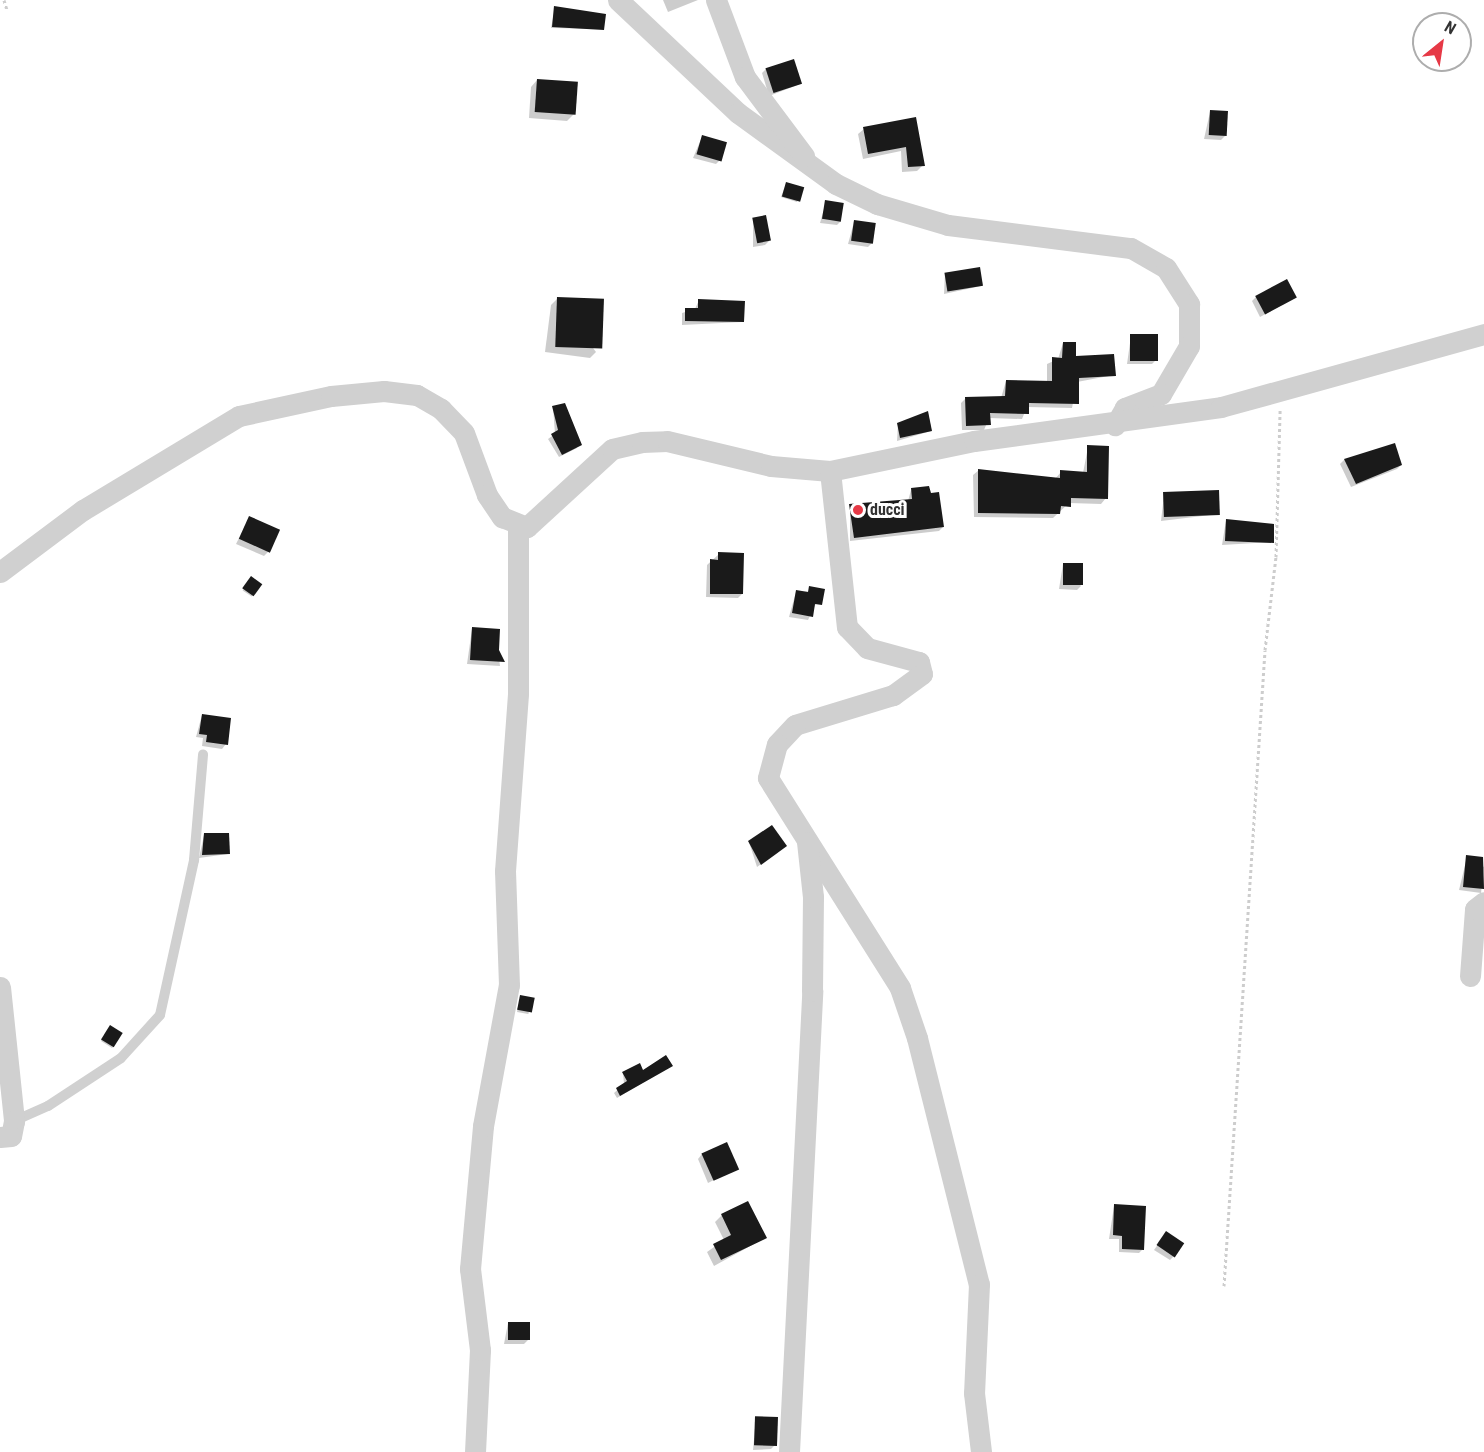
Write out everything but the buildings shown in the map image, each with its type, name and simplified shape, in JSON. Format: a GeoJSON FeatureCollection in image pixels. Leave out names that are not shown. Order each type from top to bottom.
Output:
{"type":"FeatureCollection","features":[{"type":"Feature","properties":{"kind":"street"},"geometry":{"type":"LineString","coordinates":[[618,0],[738,112],[789,152],[804,157]]}},
{"type":"Feature","properties":{"kind":"street"},"geometry":{"type":"LineString","coordinates":[[716,0],[745,76],[804,157],[836,184],[915,217],[1002,234],[1131,248],[1166,268],[1189,304],[1189,346],[1161,394],[1125,408],[1115,425]]}},
{"type":"Feature","properties":{"kind":"street"},"geometry":{"type":"LineString","coordinates":[[518,526],[550,511],[612,449],[642,442],[667,441],[771,466],[830,471],[974,441],[1115,425],[1279,390],[1484,334]]}},
{"type":"Feature","properties":{"kind":"street"},"geometry":{"type":"LineString","coordinates":[[0,572],[83,510],[239,416],[384,391],[417,395],[441,409],[464,433],[487,495],[502,517],[518,526]]}},
{"type":"Feature","properties":{"kind":"street"},"geometry":{"type":"LineString","coordinates":[[830,471],[847,627],[867,648],[919,662],[922,674],[893,695],[795,725],[782,737],[768,778],[900,988],[932,1088],[979,1284],[974,1393],[981,1452]]}},
{"type":"Feature","properties":{"kind":"street"},"geometry":{"type":"LineString","coordinates":[[475,1452],[480,1350],[470,1269],[483,1126],[509,985],[505,871],[518,693],[518,526]]}},
{"type":"Feature","properties":{"kind":"street"},"geometry":{"type":"LineString","coordinates":[[789,1452],[812,991],[813,897],[806,839]]}},
{"type":"Feature","properties":{"kind":"street"},"geometry":{"type":"LineString","coordinates":[[1470,976],[1475,909],[1484,902]]}},
{"type":"Feature","properties":{"kind":"street"},"geometry":{"type":"LineString","coordinates":[[0,987],[14,1120],[11,1136],[0,1137]]}},
{"type":"Feature","properties":{"kind":"lane"},"geometry":{"type":"LineString","coordinates":[[14,1120],[48,1107],[121,1058],[160,1015],[194,860],[203,754]]}},
{"type":"Feature","properties":{"kind":"path"},"geometry":{"type":"LineString","coordinates":[[4,0],[7,10]]}},
{"type":"Feature","properties":{"kind":"path"},"geometry":{"type":"LineString","coordinates":[[1224,1286],[1243,952],[1276,557],[1279,390]]}},
{"type":"Feature","properties":{"kind":"place","name":"ducci"},"geometry":{"type":"Point","coordinates":[858,510]}}]}
